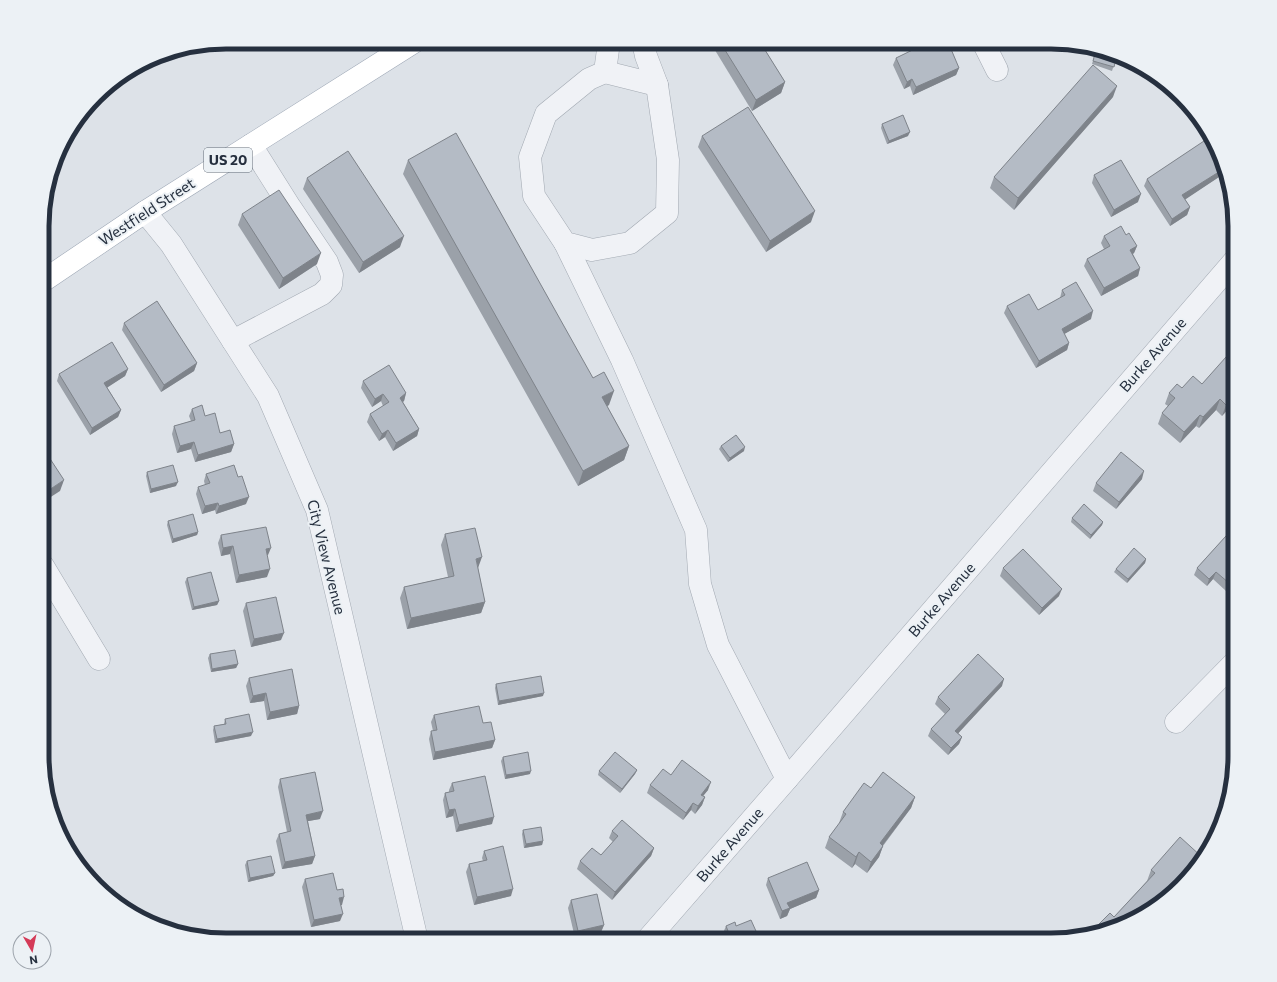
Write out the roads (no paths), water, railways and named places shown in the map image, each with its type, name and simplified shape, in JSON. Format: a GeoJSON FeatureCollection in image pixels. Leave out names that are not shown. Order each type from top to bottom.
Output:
{"type":"FeatureCollection","features":[{"type":"Feature","properties":{"kind":"main road","name":"Westfield Street"},"geometry":{"type":"LineString","coordinates":[[49,277],[146,212],[403,49]]}},
{"type":"Feature","properties":{"kind":"street"},"geometry":{"type":"LineString","coordinates":[[605,72],[608,49]]}},
{"type":"Feature","properties":{"kind":"street"},"geometry":{"type":"LineString","coordinates":[[565,243],[592,250],[630,243],[667,213],[668,160],[657,85],[644,49]]}},
{"type":"Feature","properties":{"kind":"street"},"geometry":{"type":"LineString","coordinates":[[986,49],[997,70]]}},
{"type":"Feature","properties":{"kind":"street"},"geometry":{"type":"LineString","coordinates":[[657,85],[605,72],[588,79],[546,114],[530,158],[534,196],[565,243],[622,360],[696,530],[700,584],[718,645],[787,779]]}},
{"type":"Feature","properties":{"kind":"street"},"geometry":{"type":"LineString","coordinates":[[233,341],[322,294],[331,285],[332,274],[327,262],[290,207],[252,145]]}},
{"type":"Feature","properties":{"kind":"street","name":"City View Avenue"},"geometry":{"type":"LineString","coordinates":[[146,212],[171,244],[268,396],[317,510],[415,933]]}},
{"type":"Feature","properties":{"kind":"street","name":"Burke Avenue"},"geometry":{"type":"LineString","coordinates":[[653,933],[1228,268]]}},
{"type":"Feature","properties":{"kind":"street"},"geometry":{"type":"LineString","coordinates":[[49,576],[99,658]]}},
{"type":"Feature","properties":{"kind":"street"},"geometry":{"type":"LineString","coordinates":[[1176,722],[1228,669]]}}]}
